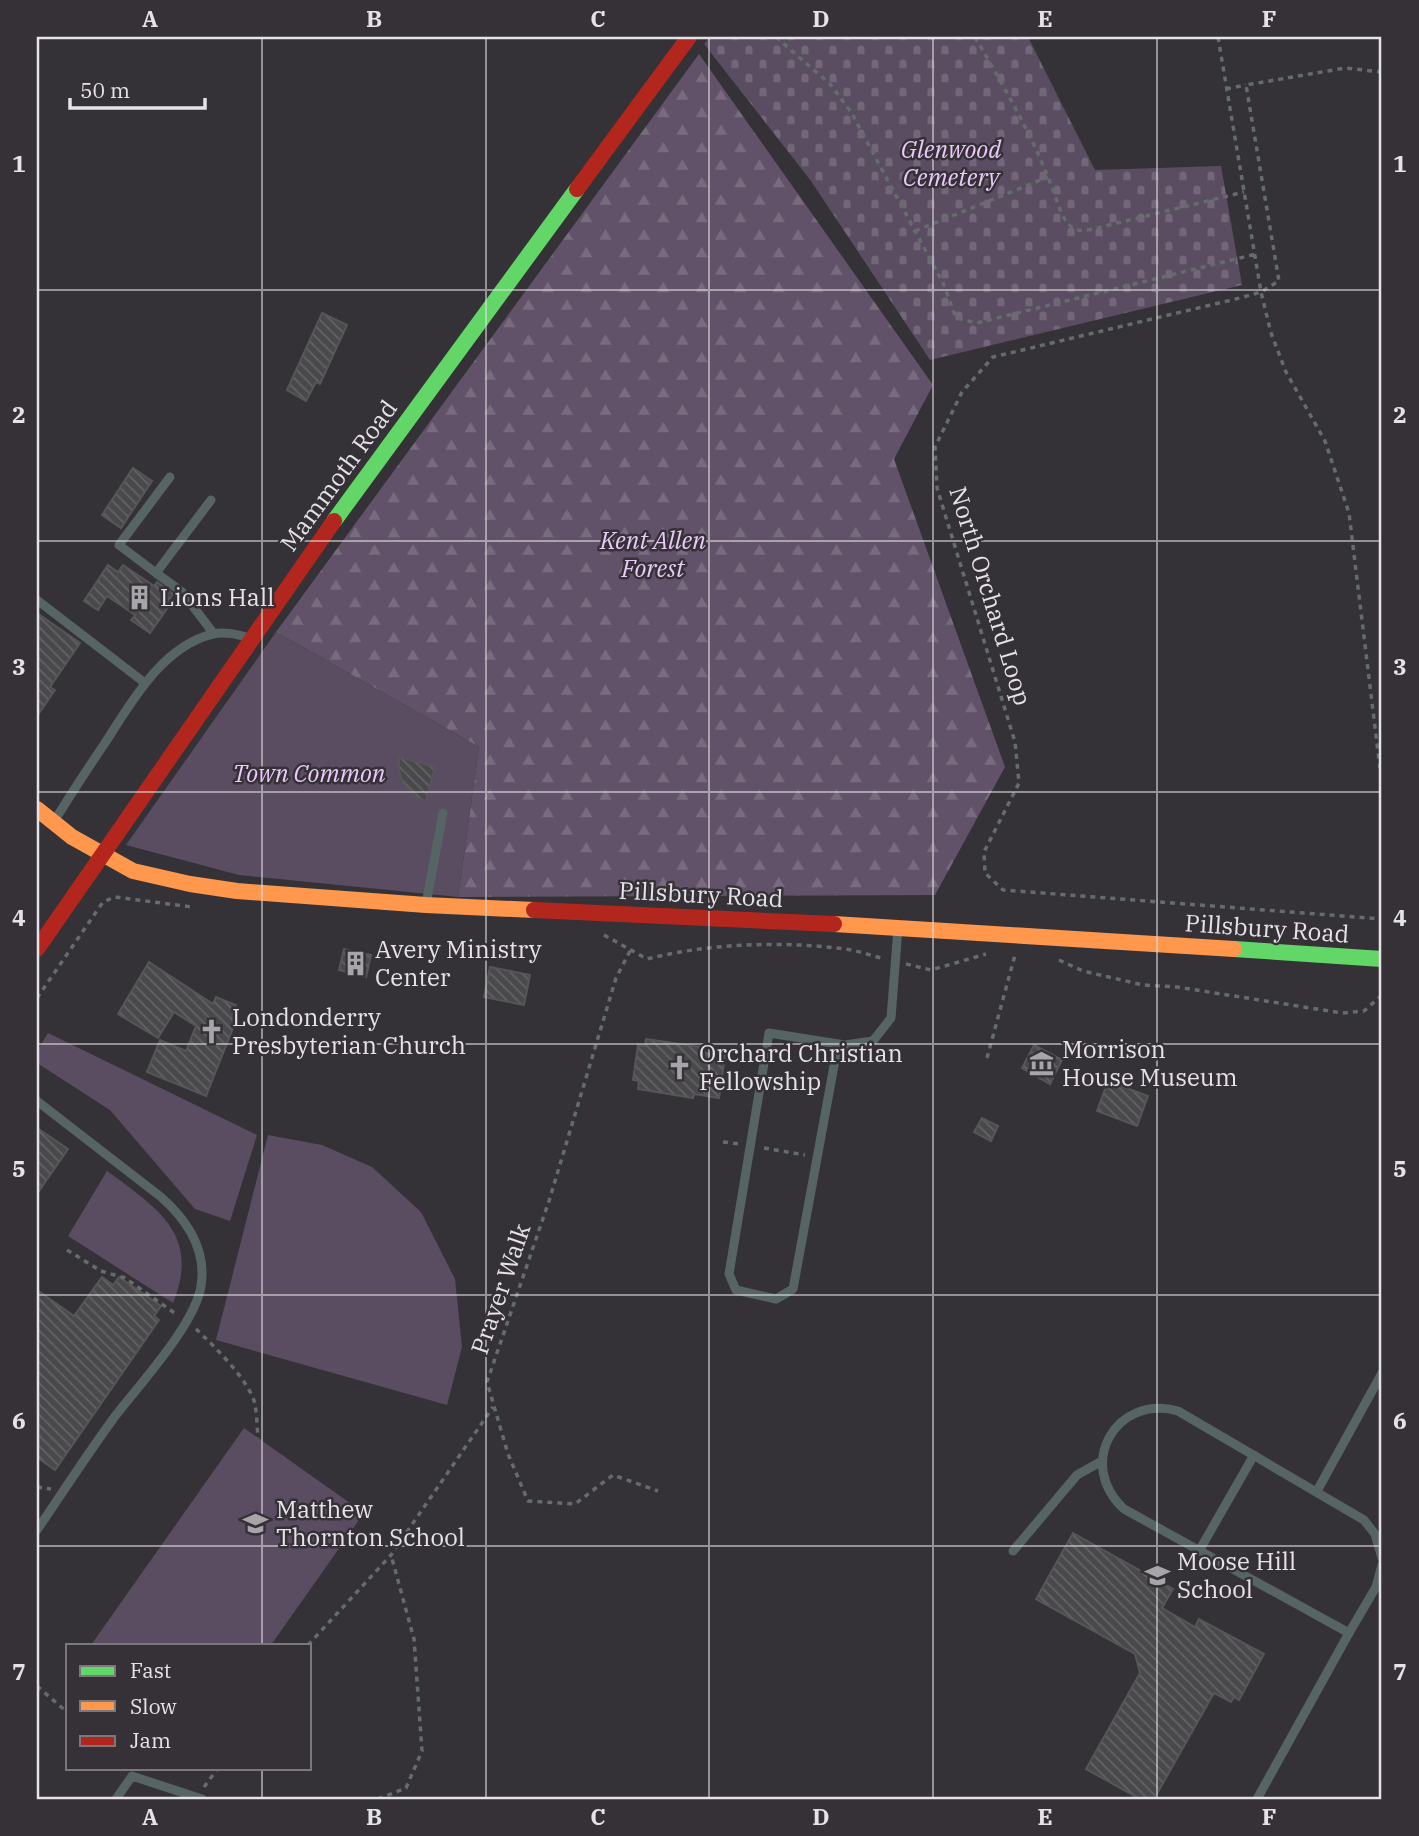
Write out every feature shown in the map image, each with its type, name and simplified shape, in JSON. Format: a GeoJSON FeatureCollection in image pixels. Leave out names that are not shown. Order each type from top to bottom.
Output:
{"type":"FeatureCollection","features":[{"type":"Feature","properties":{"kind":"street","name":"Mammoth Road"},"geometry":{"type":"LineString","coordinates":[[37,949],[368,472],[688,37]]}},
{"type":"Feature","properties":{"kind":"street","name":"Pillsbury Road"},"geometry":{"type":"LineString","coordinates":[[37,810],[52,823],[133,871],[190,884],[265,894],[426,905],[898,926],[1382,959]]}},
{"type":"Feature","properties":{"kind":"lane"},"geometry":{"type":"LineString","coordinates":[[170,477],[119,545],[182,592],[214,634]]}},
{"type":"Feature","properties":{"kind":"lane"},"geometry":{"type":"LineString","coordinates":[[156,573],[211,500]]}},
{"type":"Feature","properties":{"kind":"lane"},"geometry":{"type":"LineString","coordinates":[[37,600],[145,683]]}},
{"type":"Feature","properties":{"kind":"lane"},"geometry":{"type":"LineString","coordinates":[[52,823],[145,683],[162,664],[194,642],[214,634],[252,638]]}},
{"type":"Feature","properties":{"kind":"lane"},"geometry":{"type":"LineString","coordinates":[[426,905],[443,813]]}},
{"type":"Feature","properties":{"kind":"lane"},"geometry":{"type":"LineString","coordinates":[[838,1044],[793,1289],[776,1300],[736,1290],[729,1274],[769,1033],[845,1045],[873,1041],[891,1018],[898,926]]}},
{"type":"Feature","properties":{"kind":"lane"},"geometry":{"type":"LineString","coordinates":[[37,1101],[178,1212],[190,1229],[198,1248],[202,1284],[187,1322],[112,1422],[37,1530]]}},
{"type":"Feature","properties":{"kind":"lane"},"geometry":{"type":"LineString","coordinates":[[1317,1491],[1382,1373]]}},
{"type":"Feature","properties":{"kind":"lane"},"geometry":{"type":"LineString","coordinates":[[1349,1633],[1124,1509],[1108,1488],[1102,1461],[1110,1436],[1122,1421],[1139,1411],[1158,1407],[1187,1415],[1364,1520],[1376,1534],[1382,1558]]}},
{"type":"Feature","properties":{"kind":"lane"},"geometry":{"type":"LineString","coordinates":[[1199,1551],[1254,1455]]}},
{"type":"Feature","properties":{"kind":"lane"},"geometry":{"type":"LineString","coordinates":[[1013,1551],[1077,1475],[1102,1461]]}},
{"type":"Feature","properties":{"kind":"lane"},"geometry":{"type":"LineString","coordinates":[[1257,1799],[1376,1587],[1382,1565]]}},
{"type":"Feature","properties":{"kind":"lane"},"geometry":{"type":"LineString","coordinates":[[116,1799],[132,1776],[199,1798]]}},
{"type":"Feature","properties":{"kind":"path"},"geometry":{"type":"LineString","coordinates":[[776,37],[830,84],[851,112],[887,184],[943,283],[956,318],[977,323],[1256,254]]}},
{"type":"Feature","properties":{"kind":"path"},"geometry":{"type":"LineString","coordinates":[[975,37],[1016,106],[1063,217],[1073,228],[1081,231],[1244,192]]}},
{"type":"Feature","properties":{"kind":"path"},"geometry":{"type":"LineString","coordinates":[[1218,37],[1261,292],[1271,333],[1286,372],[1325,441],[1349,513],[1382,785]]}},
{"type":"Feature","properties":{"kind":"path"},"geometry":{"type":"LineString","coordinates":[[1226,89],[1345,68],[1382,72]]}},
{"type":"Feature","properties":{"kind":"path"},"geometry":{"type":"LineString","coordinates":[[1246,85],[1279,281],[1261,292]]}},
{"type":"Feature","properties":{"kind":"path"},"geometry":{"type":"LineString","coordinates":[[915,231],[1048,177]]}},
{"type":"Feature","properties":{"kind":"path","name":"North Orchard Loop"},"geometry":{"type":"LineString","coordinates":[[1261,292],[993,357],[962,392],[935,447],[937,488],[1015,742],[1019,783],[984,852],[985,873],[1003,890],[1382,919]]}},
{"type":"Feature","properties":{"kind":"path"},"geometry":{"type":"LineString","coordinates":[[37,998],[103,902],[115,897],[197,908]]}},
{"type":"Feature","properties":{"kind":"path"},"geometry":{"type":"LineString","coordinates":[[601,933],[647,959],[715,947],[786,945],[839,948],[931,970],[997,950]]}},
{"type":"Feature","properties":{"kind":"path","name":"Prayer Walk"},"geometry":{"type":"LineString","coordinates":[[630,951],[616,978],[549,1201],[487,1382],[508,1454],[528,1501],[575,1504],[613,1475],[659,1491]]}},
{"type":"Feature","properties":{"kind":"path"},"geometry":{"type":"LineString","coordinates":[[987,1058],[1016,952],[1006,951]]}},
{"type":"Feature","properties":{"kind":"path"},"geometry":{"type":"LineString","coordinates":[[1049,956],[1083,971],[1143,985],[1177,987],[1342,1013],[1364,1011],[1382,995]]}},
{"type":"Feature","properties":{"kind":"path"},"geometry":{"type":"LineString","coordinates":[[723,1142],[742,1144]]}},
{"type":"Feature","properties":{"kind":"path"},"geometry":{"type":"LineString","coordinates":[[760,1148],[817,1157]]}},
{"type":"Feature","properties":{"kind":"path"},"geometry":{"type":"LineString","coordinates":[[67,1250],[101,1271],[125,1278],[187,1322],[219,1353],[246,1385],[255,1402],[258,1438]]}},
{"type":"Feature","properties":{"kind":"path"},"geometry":{"type":"LineString","coordinates":[[309,1644],[391,1555],[494,1406]]}},
{"type":"Feature","properties":{"kind":"path"},"geometry":{"type":"LineString","coordinates":[[378,1799],[406,1788],[422,1751],[414,1639],[391,1555]]}},
{"type":"Feature","properties":{"kind":"path"},"geometry":{"type":"LineString","coordinates":[[37,1686],[66,1711]]}},
{"type":"Feature","properties":{"kind":"path"},"geometry":{"type":"LineString","coordinates":[[199,1798],[217,1770]]}},
{"type":"Feature","properties":{"kind":"green space","name":"Glenwood Cemetery"},"geometry":{"type":"Polygon","coordinates":[[[710,37],[1028,37],[1095,170],[1221,166],[1242,285],[930,360],[811,181],[704,44],[710,37]]]}},
{"type":"Feature","properties":{"kind":"green space","name":"Kent Allen Forest"},"geometry":{"type":"Polygon","coordinates":[[[699,54],[933,385],[894,459],[1005,767],[935,895],[458,897],[479,747],[276,632],[699,54]]]}},
{"type":"Feature","properties":{"kind":"green space","name":"Town Common"},"geometry":{"type":"Polygon","coordinates":[[[276,632],[479,747],[458,897],[239,875],[126,845],[276,632]]]}},
{"type":"Feature","properties":{"kind":"green space"},"geometry":{"type":"Polygon","coordinates":[[[48,1033],[257,1135],[230,1221],[195,1209],[110,1110],[37,1063],[37,1051],[48,1033]]]}},
{"type":"Feature","properties":{"kind":"green space"},"geometry":{"type":"Polygon","coordinates":[[[268,1135],[322,1145],[372,1167],[421,1212],[455,1279],[462,1347],[447,1405],[216,1340],[268,1135]]]}},
{"type":"Feature","properties":{"kind":"green space"},"geometry":{"type":"Polygon","coordinates":[[[107,1171],[157,1211],[178,1241],[182,1258],[180,1279],[173,1303],[68,1236],[107,1171]]]}},
{"type":"Feature","properties":{"kind":"green space"},"geometry":{"type":"Polygon","coordinates":[[[244,1428],[364,1513],[272,1644],[92,1644],[244,1428]]]}},
{"type":"Feature","properties":{"kind":"building"},"geometry":{"type":"Polygon","coordinates":[[[322,313],[347,325],[320,384],[316,382],[306,401],[287,390],[322,313]]]}},
{"type":"Feature","properties":{"kind":"building"},"geometry":{"type":"Polygon","coordinates":[[[133,468],[152,481],[121,528],[102,515],[133,468]]]}},
{"type":"Feature","properties":{"kind":"building","name":"Lions Hall"},"geometry":{"type":"Polygon","coordinates":[[[108,565],[118,572],[123,565],[154,586],[157,582],[173,594],[168,601],[171,603],[150,633],[131,620],[135,615],[107,596],[98,610],[84,601],[108,565]]]}},
{"type":"Feature","properties":{"kind":"building"},"geometry":{"type":"Polygon","coordinates":[[[37,613],[80,643],[50,687],[55,690],[37,716],[37,613]]]}},
{"type":"Feature","properties":{"kind":"building"},"geometry":{"type":"Polygon","coordinates":[[[399,757],[435,767],[426,801],[415,797],[402,782],[399,757]]]}},
{"type":"Feature","properties":{"kind":"building","name":"Avery Ministry Center"},"geometry":{"type":"Polygon","coordinates":[[[344,949],[371,955],[366,977],[339,970],[344,949]]]}},
{"type":"Feature","properties":{"kind":"building","name":"Londonderry Presbyterian Church"},"geometry":{"type":"Polygon","coordinates":[[[149,962],[213,1004],[216,997],[236,1005],[232,1016],[237,1018],[206,1096],[147,1072],[160,1040],[186,1051],[196,1026],[174,1012],[158,1038],[118,1014],[149,962]]]}},
{"type":"Feature","properties":{"kind":"building"},"geometry":{"type":"Polygon","coordinates":[[[490,967],[530,975],[524,1005],[484,997],[490,967]]]}},
{"type":"Feature","properties":{"kind":"building","name":"Orchard Christian Fellowship"},"geometry":{"type":"Polygon","coordinates":[[[646,1039],[701,1047],[701,1052],[725,1056],[719,1098],[694,1094],[693,1098],[638,1089],[639,1081],[633,1080],[638,1045],[645,1046],[646,1039]]]}},
{"type":"Feature","properties":{"kind":"building","name":"Morrison House Museum"},"geometry":{"type":"Polygon","coordinates":[[[1034,1045],[1062,1060],[1050,1084],[1022,1068],[1034,1045]]]}},
{"type":"Feature","properties":{"kind":"building"},"geometry":{"type":"Polygon","coordinates":[[[1108,1081],[1148,1096],[1137,1126],[1097,1111],[1108,1081]]]}},
{"type":"Feature","properties":{"kind":"building"},"geometry":{"type":"Polygon","coordinates":[[[982,1118],[998,1126],[991,1141],[974,1132],[982,1118]]]}},
{"type":"Feature","properties":{"kind":"building"},"geometry":{"type":"Polygon","coordinates":[[[37,1128],[68,1149],[37,1194],[37,1128]]]}},
{"type":"Feature","properties":{"kind":"building"},"geometry":{"type":"Polygon","coordinates":[[[102,1277],[113,1285],[119,1277],[161,1306],[154,1316],[159,1320],[55,1470],[37,1457],[37,1290],[74,1316],[102,1277]]]}},
{"type":"Feature","properties":{"kind":"building"},"geometry":{"type":"Polygon","coordinates":[[[1073,1533],[1173,1589],[1162,1608],[1195,1627],[1199,1619],[1264,1654],[1239,1700],[1234,1697],[1231,1702],[1214,1693],[1154,1799],[1140,1799],[1086,1769],[1140,1673],[1135,1654],[1036,1599],[1073,1533]]]}},
{"type":"Feature","properties":{"kind":"traffic: fast"},"geometry":{"type":"LineString","coordinates":[[334,521],[577,189]]}},
{"type":"Feature","properties":{"kind":"traffic: fast"},"geometry":{"type":"LineString","coordinates":[[1234,949],[1382,959]]}},
{"type":"Feature","properties":{"kind":"traffic: slow"},"geometry":{"type":"LineString","coordinates":[[37,809],[72,837],[133,871],[190,884],[237,891],[534,910]]}},
{"type":"Feature","properties":{"kind":"traffic: slow"},"geometry":{"type":"LineString","coordinates":[[834,924],[1234,949]]}},
{"type":"Feature","properties":{"kind":"traffic: jam"},"geometry":{"type":"LineString","coordinates":[[577,189],[689,37]]}},
{"type":"Feature","properties":{"kind":"traffic: jam"},"geometry":{"type":"LineString","coordinates":[[37,949],[334,521]]}},
{"type":"Feature","properties":{"kind":"traffic: jam"},"geometry":{"type":"LineString","coordinates":[[534,910],[834,924]]}},
{"type":"Feature","properties":{"kind":"place","name":"Lions Hall"},"geometry":{"type":"Point","coordinates":[140,598]}},
{"type":"Feature","properties":{"kind":"place","name":"Avery Ministry Center"},"geometry":{"type":"Point","coordinates":[355,964]}},
{"type":"Feature","properties":{"kind":"place","name":"Londonderry Presbyterian Church"},"geometry":{"type":"Point","coordinates":[212,1032]}},
{"type":"Feature","properties":{"kind":"place","name":"Morrison House Museum"},"geometry":{"type":"Point","coordinates":[1042,1064]}},
{"type":"Feature","properties":{"kind":"place","name":"Orchard Christian Fellowship"},"geometry":{"type":"Point","coordinates":[679,1068]}},
{"type":"Feature","properties":{"kind":"place","name":"Matthew Thornton School"},"geometry":{"type":"Point","coordinates":[256,1524]}},
{"type":"Feature","properties":{"kind":"place","name":"Moose Hill School"},"geometry":{"type":"Point","coordinates":[1157,1576]}}]}
